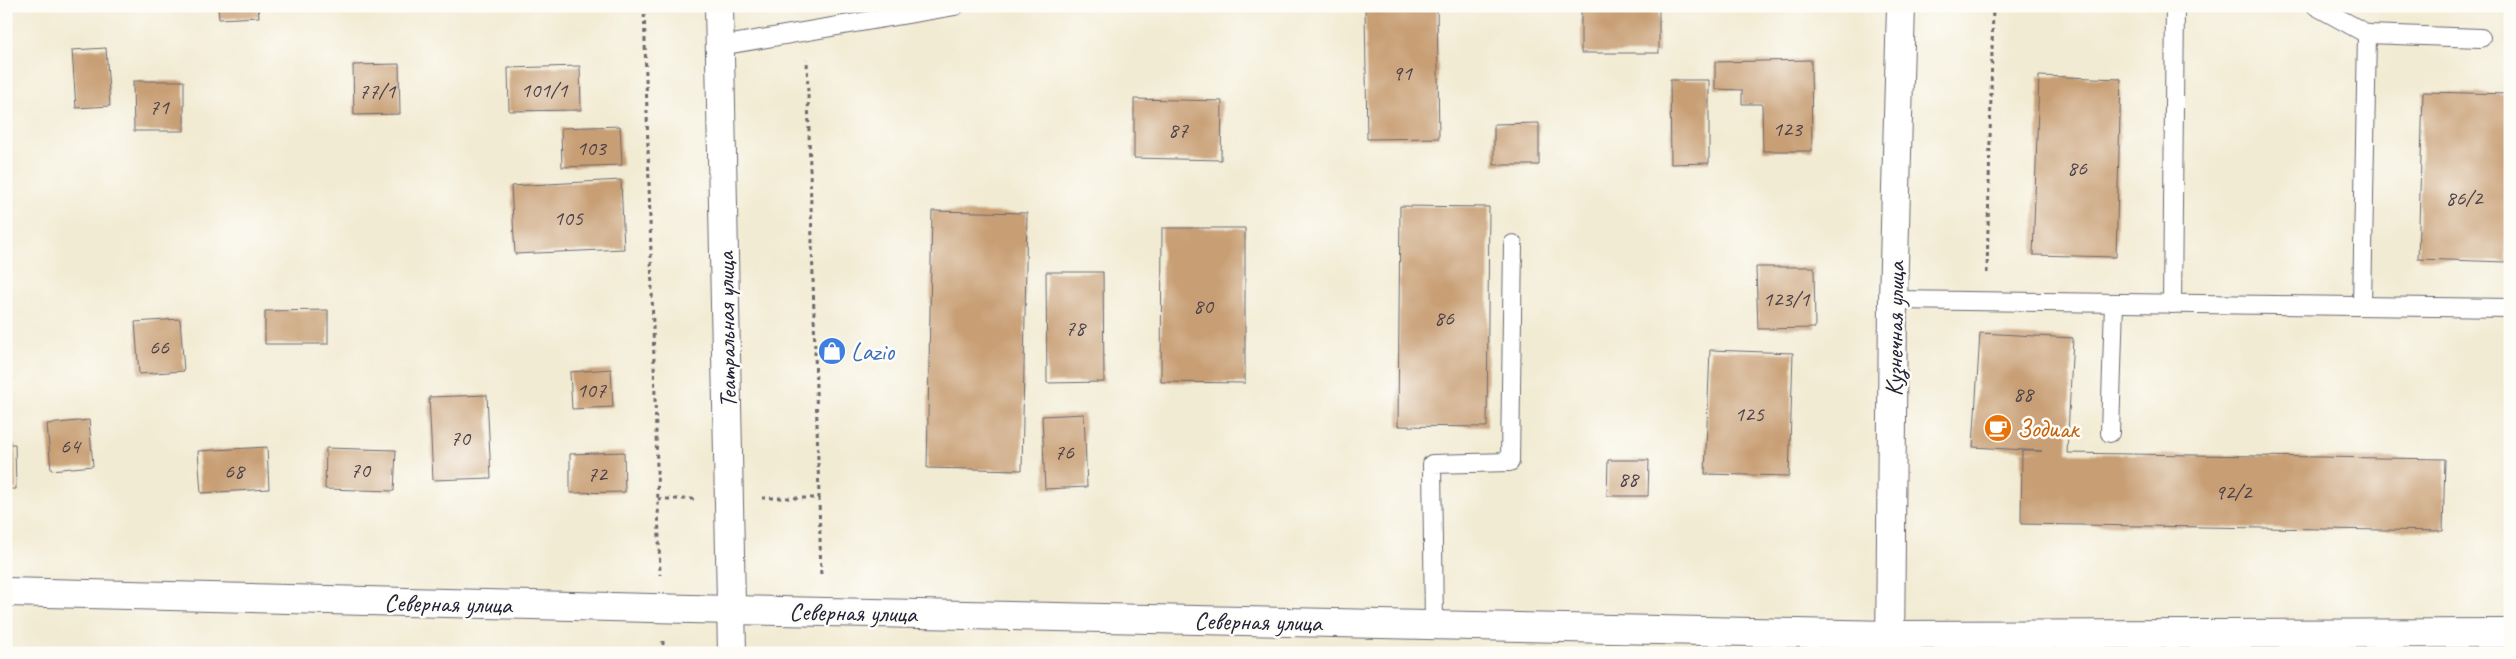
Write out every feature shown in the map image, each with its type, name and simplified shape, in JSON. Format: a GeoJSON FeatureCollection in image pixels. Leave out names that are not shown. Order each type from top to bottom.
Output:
{"type":"FeatureCollection","features":[{"type":"Feature","properties":{"kind":"street","name":"Театральная улица"},"geometry":{"type":"LineString","coordinates":[[719,6],[732,653]]}},
{"type":"Feature","properties":{"kind":"street","name":"Кузнечная улица"},"geometry":{"type":"LineString","coordinates":[[1891,644],[1893,300],[1901,6]]}},
{"type":"Feature","properties":{"kind":"street","name":"Северная улица"},"geometry":{"type":"LineString","coordinates":[[6,592],[1434,625],[1891,644],[2510,633]]}},
{"type":"Feature","properties":{"kind":"lane"},"geometry":{"type":"LineString","coordinates":[[720,46],[955,6]]}},
{"type":"Feature","properties":{"kind":"lane"},"geometry":{"type":"LineString","coordinates":[[2172,304],[2175,6]]}},
{"type":"Feature","properties":{"kind":"lane"},"geometry":{"type":"LineString","coordinates":[[2316,6],[2367,34],[2481,38]]}},
{"type":"Feature","properties":{"kind":"lane"},"geometry":{"type":"LineString","coordinates":[[2362,306],[2367,34]]}},
{"type":"Feature","properties":{"kind":"lane"},"geometry":{"type":"LineString","coordinates":[[1434,625],[1432,464],[1510,462],[1513,244]]}},
{"type":"Feature","properties":{"kind":"lane"},"geometry":{"type":"LineString","coordinates":[[1893,300],[2510,308]]}},
{"type":"Feature","properties":{"kind":"lane"},"geometry":{"type":"LineString","coordinates":[[2110,433],[2114,303]]}},
{"type":"Feature","properties":{"kind":"path"},"geometry":{"type":"LineString","coordinates":[[644,6],[661,608]]}},
{"type":"Feature","properties":{"kind":"path"},"geometry":{"type":"LineString","coordinates":[[1986,301],[1992,6]]}},
{"type":"Feature","properties":{"kind":"path"},"geometry":{"type":"LineString","coordinates":[[658,500],[819,498],[807,31]]}},
{"type":"Feature","properties":{"kind":"building"},"geometry":{"type":"Polygon","coordinates":[[[218,6],[258,6],[259,17],[219,19],[218,6]]]}},
{"type":"Feature","properties":{"kind":"building"},"geometry":{"type":"Polygon","coordinates":[[[1365,6],[1437,6],[1439,138],[1367,139],[1365,6]]]}},
{"type":"Feature","properties":{"kind":"building"},"geometry":{"type":"Polygon","coordinates":[[[1581,6],[1659,6],[1659,53],[1581,53],[1581,6]]]}},
{"type":"Feature","properties":{"kind":"building"},"geometry":{"type":"Polygon","coordinates":[[[106,48],[110,106],[76,108],[72,50],[106,48]]]}},
{"type":"Feature","properties":{"kind":"building"},"geometry":{"type":"Polygon","coordinates":[[[1811,60],[1812,151],[1763,151],[1762,104],[1742,104],[1742,90],[1715,89],[1715,62],[1811,60]]]}},
{"type":"Feature","properties":{"kind":"building"},"geometry":{"type":"Polygon","coordinates":[[[399,64],[400,114],[354,115],[353,65],[399,64]]]}},
{"type":"Feature","properties":{"kind":"building"},"geometry":{"type":"Polygon","coordinates":[[[580,66],[581,110],[509,111],[508,68],[580,66]]]}},
{"type":"Feature","properties":{"kind":"building"},"geometry":{"type":"Polygon","coordinates":[[[2039,76],[2121,79],[2116,257],[2033,255],[2039,76]]]}},
{"type":"Feature","properties":{"kind":"building"},"geometry":{"type":"Polygon","coordinates":[[[1670,80],[1709,80],[1709,163],[1671,164],[1670,80]]]}},
{"type":"Feature","properties":{"kind":"building"},"geometry":{"type":"Polygon","coordinates":[[[133,81],[184,81],[184,131],[134,131],[133,81]]]}},
{"type":"Feature","properties":{"kind":"building"},"geometry":{"type":"Polygon","coordinates":[[[2423,92],[2510,94],[2506,262],[2418,259],[2423,92]]]}},
{"type":"Feature","properties":{"kind":"building"},"geometry":{"type":"Polygon","coordinates":[[[1134,99],[1222,101],[1221,160],[1134,158],[1134,99]]]}},
{"type":"Feature","properties":{"kind":"building"},"geometry":{"type":"Polygon","coordinates":[[[1539,123],[1539,165],[1494,165],[1494,124],[1539,123]]]}},
{"type":"Feature","properties":{"kind":"building"},"geometry":{"type":"Polygon","coordinates":[[[620,126],[622,165],[562,167],[561,128],[620,126]]]}},
{"type":"Feature","properties":{"kind":"building"},"geometry":{"type":"Polygon","coordinates":[[[621,180],[624,249],[515,254],[511,186],[621,180]]]}},
{"type":"Feature","properties":{"kind":"building"},"geometry":{"type":"Polygon","coordinates":[[[1400,206],[1489,207],[1487,427],[1398,426],[1400,206]]]}},
{"type":"Feature","properties":{"kind":"building"},"geometry":{"type":"Polygon","coordinates":[[[932,211],[1027,213],[1022,470],[927,468],[932,211]]]}},
{"type":"Feature","properties":{"kind":"building"},"geometry":{"type":"Polygon","coordinates":[[[1162,228],[1245,228],[1245,383],[1161,382],[1162,228]]]}},
{"type":"Feature","properties":{"kind":"building"},"geometry":{"type":"Polygon","coordinates":[[[1756,267],[1814,267],[1815,328],[1758,329],[1756,267]]]}},
{"type":"Feature","properties":{"kind":"building"},"geometry":{"type":"Polygon","coordinates":[[[1046,272],[1103,272],[1104,382],[1047,383],[1046,272]]]}},
{"type":"Feature","properties":{"kind":"building"},"geometry":{"type":"Polygon","coordinates":[[[328,310],[328,344],[265,344],[265,311],[328,310]]]}},
{"type":"Feature","properties":{"kind":"building"},"geometry":{"type":"Polygon","coordinates":[[[180,319],[184,371],[139,374],[135,322],[180,319]]]}},
{"type":"Feature","properties":{"kind":"building"},"geometry":{"type":"Polygon","coordinates":[[[1980,333],[2073,338],[2067,453],[2445,459],[2443,531],[2021,524],[2022,451],[2042,451],[1973,447],[1980,333]]]}},
{"type":"Feature","properties":{"kind":"building"},"geometry":{"type":"Polygon","coordinates":[[[1710,350],[1793,353],[1789,476],[1705,474],[1710,350]]]}},
{"type":"Feature","properties":{"kind":"building"},"geometry":{"type":"Polygon","coordinates":[[[611,369],[613,407],[572,409],[570,372],[611,369]]]}},
{"type":"Feature","properties":{"kind":"building"},"geometry":{"type":"Polygon","coordinates":[[[487,395],[491,478],[433,480],[429,397],[487,395]]]}},
{"type":"Feature","properties":{"kind":"building"},"geometry":{"type":"Polygon","coordinates":[[[1084,414],[1087,487],[1045,489],[1042,416],[1084,414]]]}},
{"type":"Feature","properties":{"kind":"building"},"geometry":{"type":"Polygon","coordinates":[[[89,420],[93,466],[51,470],[47,424],[89,420]]]}},
{"type":"Feature","properties":{"kind":"building"},"geometry":{"type":"Polygon","coordinates":[[[6,444],[15,444],[16,489],[6,489],[6,444]]]}},
{"type":"Feature","properties":{"kind":"building"},"geometry":{"type":"Polygon","coordinates":[[[267,447],[269,489],[201,493],[198,451],[267,447]]]}},
{"type":"Feature","properties":{"kind":"building"},"geometry":{"type":"Polygon","coordinates":[[[326,448],[396,450],[394,491],[325,489],[326,448]]]}},
{"type":"Feature","properties":{"kind":"building"},"geometry":{"type":"Polygon","coordinates":[[[624,452],[625,492],[570,493],[570,454],[624,452]]]}},
{"type":"Feature","properties":{"kind":"building"},"geometry":{"type":"Polygon","coordinates":[[[1608,460],[1649,460],[1648,496],[1607,496],[1608,460]]]}},
{"type":"Feature","properties":{"kind":"place","name":"Lazio"},"geometry":{"type":"Point","coordinates":[832,351]}},
{"type":"Feature","properties":{"kind":"place","name":"Зодиак"},"geometry":{"type":"Point","coordinates":[1998,428]}}]}
